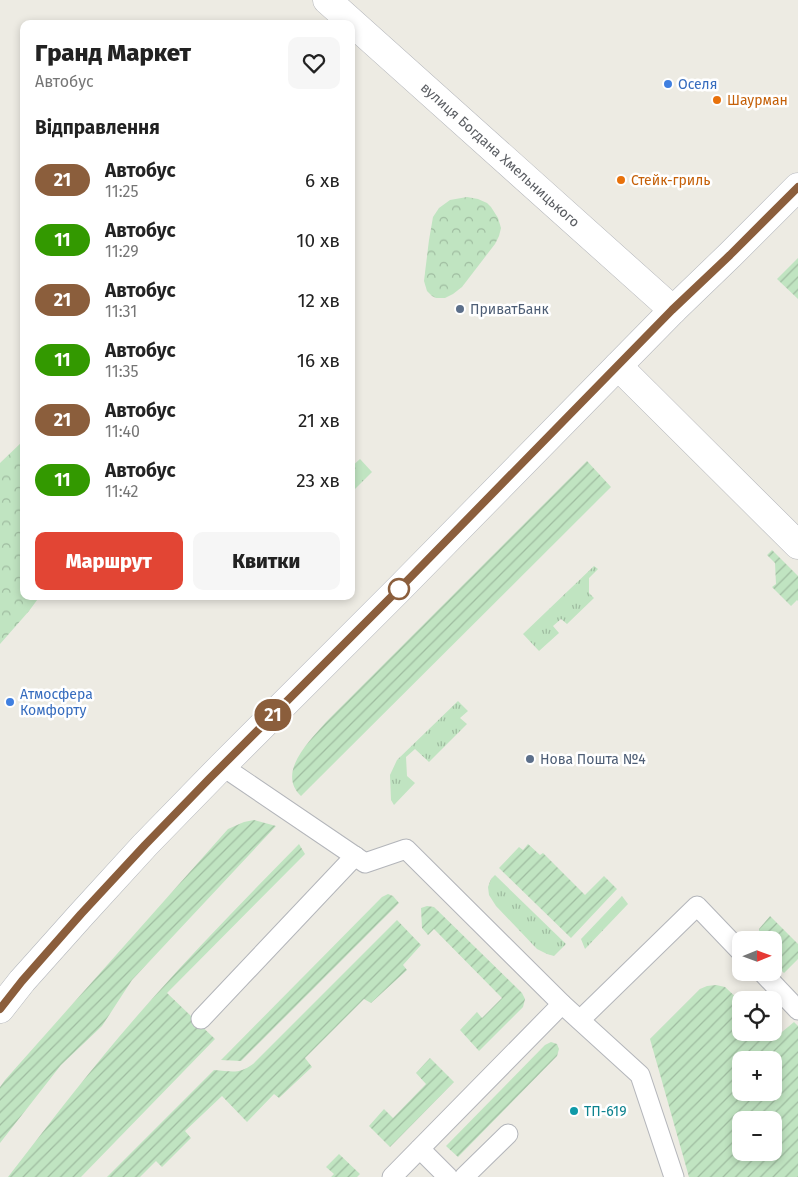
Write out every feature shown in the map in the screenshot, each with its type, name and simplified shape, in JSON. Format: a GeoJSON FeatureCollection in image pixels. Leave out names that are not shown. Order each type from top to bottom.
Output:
{"type":"FeatureCollection","features":[{"type":"Feature","properties":{"kind":"main road","name":"вулиця Богдана Хмельницького"},"geometry":{"type":"LineString","coordinates":[[327,0],[349,20]]}},
{"type":"Feature","properties":{"kind":"main road","name":"вулиця Богдана Хмельницького"},"geometry":{"type":"LineString","coordinates":[[355,25],[672,310]]}},
{"type":"Feature","properties":{"kind":"main road"},"geometry":{"type":"LineString","coordinates":[[0,1009],[81,914],[145,845],[672,310],[798,187]]}},
{"type":"Feature","properties":{"kind":"main road"},"geometry":{"type":"LineString","coordinates":[[618,366],[798,545]]}},
{"type":"Feature","properties":{"kind":"lane"},"geometry":{"type":"LineString","coordinates":[[222,766],[365,863],[406,849],[562,1004],[640,1075],[674,1177]]}},
{"type":"Feature","properties":{"kind":"lane"},"geometry":{"type":"LineString","coordinates":[[201,1018],[356,856]]}},
{"type":"Feature","properties":{"kind":"lane"},"geometry":{"type":"LineString","coordinates":[[580,1020],[697,906],[732,943]]}},
{"type":"Feature","properties":{"kind":"lane"},"geometry":{"type":"LineString","coordinates":[[771,981],[798,1010]]}},
{"type":"Feature","properties":{"kind":"lane"},"geometry":{"type":"LineString","coordinates":[[392,1177],[562,1004]]}},
{"type":"Feature","properties":{"kind":"lane"},"geometry":{"type":"LineString","coordinates":[[464,1177],[508,1134]]}},
{"type":"Feature","properties":{"kind":"lane"},"geometry":{"type":"LineString","coordinates":[[420,1148],[448,1177]]}},
{"type":"Feature","properties":{"kind":"green space"},"geometry":{"type":"Polygon","coordinates":[[[467,197],[478,199],[491,207],[498,218],[501,228],[499,236],[462,287],[445,298],[436,298],[427,291],[424,281],[433,217],[439,208],[450,200],[467,197]]]}},
{"type":"Feature","properties":{"kind":"green space"},"geometry":{"type":"Polygon","coordinates":[[[798,258],[798,299],[777,279],[798,258]]]}},
{"type":"Feature","properties":{"kind":"green space"},"geometry":{"type":"Polygon","coordinates":[[[20,444],[20,600],[37,600],[0,644],[0,463],[20,444]]]}},
{"type":"Feature","properties":{"kind":"green space"},"geometry":{"type":"Polygon","coordinates":[[[360,459],[372,472],[355,489],[355,463],[360,459]]]}},
{"type":"Feature","properties":{"kind":"green space"},"geometry":{"type":"Polygon","coordinates":[[[587,461],[611,487],[301,796],[294,787],[292,777],[298,757],[304,747],[326,722],[587,461]]]}},
{"type":"Feature","properties":{"kind":"green space"},"geometry":{"type":"Polygon","coordinates":[[[772,550],[798,576],[798,601],[791,606],[772,587],[776,584],[775,563],[767,555],[772,550]]]}},
{"type":"Feature","properties":{"kind":"green space"},"geometry":{"type":"Polygon","coordinates":[[[594,566],[598,569],[589,578],[589,593],[594,598],[567,624],[561,619],[553,626],[559,633],[539,651],[523,634],[594,566]]]}},
{"type":"Feature","properties":{"kind":"green space"},"geometry":{"type":"Polygon","coordinates":[[[458,701],[468,711],[460,718],[467,724],[429,762],[415,749],[406,757],[407,776],[415,783],[394,805],[391,800],[390,775],[397,760],[458,701]]]}},
{"type":"Feature","properties":{"kind":"green space"},"geometry":{"type":"Polygon","coordinates":[[[254,820],[276,826],[132,980],[102,1026],[61,1065],[0,1143],[0,1087],[5,1080],[228,829],[254,820]]]}},
{"type":"Feature","properties":{"kind":"green space"},"geometry":{"type":"Polygon","coordinates":[[[299,844],[305,854],[167,993],[215,1039],[81,1177],[8,1177],[78,1086],[133,1021],[206,940],[299,844]]]}},
{"type":"Feature","properties":{"kind":"green space"},"geometry":{"type":"Polygon","coordinates":[[[528,844],[540,855],[543,853],[585,895],[604,876],[617,889],[571,938],[499,868],[519,847],[523,850],[528,844]]]}},
{"type":"Feature","properties":{"kind":"green space"},"geometry":{"type":"Polygon","coordinates":[[[495,875],[566,944],[554,956],[537,949],[496,906],[489,895],[488,887],[495,875]]]}},
{"type":"Feature","properties":{"kind":"green space"},"geometry":{"type":"Polygon","coordinates":[[[388,894],[393,896],[399,903],[241,1061],[221,1060],[382,897],[388,894]]]}},
{"type":"Feature","properties":{"kind":"green space"},"geometry":{"type":"Polygon","coordinates":[[[622,896],[628,904],[585,949],[581,939],[622,896]]]}},
{"type":"Feature","properties":{"kind":"green space"},"geometry":{"type":"Polygon","coordinates":[[[427,906],[434,907],[522,993],[525,999],[523,1007],[479,1051],[460,1030],[477,1012],[482,1018],[502,998],[434,929],[428,935],[422,928],[421,908],[427,906]]]}},
{"type":"Feature","properties":{"kind":"green space"},"geometry":{"type":"Polygon","coordinates":[[[770,916],[798,944],[798,959],[784,973],[782,971],[782,931],[759,931],[770,916]]]}},
{"type":"Feature","properties":{"kind":"green space"},"geometry":{"type":"Polygon","coordinates":[[[397,920],[421,945],[403,965],[407,970],[371,1003],[364,999],[305,1058],[312,1067],[279,1098],[274,1094],[247,1122],[222,1096],[185,1131],[191,1138],[162,1167],[156,1161],[140,1177],[107,1177],[214,1070],[239,1071],[253,1064],[397,920]]]}},
{"type":"Feature","properties":{"kind":"green space"},"geometry":{"type":"Polygon","coordinates":[[[716,985],[725,987],[732,994],[732,1041],[782,1041],[782,1032],[794,1022],[798,1026],[798,1177],[689,1177],[650,1039],[700,989],[716,985]]]}},
{"type":"Feature","properties":{"kind":"green space"},"geometry":{"type":"Polygon","coordinates":[[[551,1042],[557,1044],[559,1049],[557,1056],[458,1157],[446,1146],[545,1045],[551,1042]]]}},
{"type":"Feature","properties":{"kind":"green space"},"geometry":{"type":"Polygon","coordinates":[[[430,1058],[454,1082],[390,1147],[369,1126],[384,1109],[393,1118],[426,1084],[416,1073],[430,1058]]]}},
{"type":"Feature","properties":{"kind":"green space"},"geometry":{"type":"Polygon","coordinates":[[[339,1154],[360,1174],[357,1177],[331,1177],[334,1174],[326,1167],[339,1154]]]}},
{"type":"Feature","properties":{"kind":"bus line","name":"21"},"geometry":{"type":"LineString","coordinates":[[0,1009],[81,914],[209,779],[399,589],[672,310],[798,187]]}},
{"type":"Feature","properties":{"kind":"place","name":"Оселя"},"geometry":{"type":"Point","coordinates":[668,84]}},
{"type":"Feature","properties":{"kind":"place","name":"Шаурман"},"geometry":{"type":"Point","coordinates":[717,100]}},
{"type":"Feature","properties":{"kind":"place","name":"Стейк-гриль"},"geometry":{"type":"Point","coordinates":[621,180]}},
{"type":"Feature","properties":{"kind":"place","name":"ПриватБанк"},"geometry":{"type":"Point","coordinates":[460,309]}},
{"type":"Feature","properties":{"kind":"place","name":"Атмосфера Комфорту"},"geometry":{"type":"Point","coordinates":[10,702]}},
{"type":"Feature","properties":{"kind":"place","name":"Нова Пошта №4"},"geometry":{"type":"Point","coordinates":[530,759]}},
{"type":"Feature","properties":{"kind":"place","name":"ТП-619"},"geometry":{"type":"Point","coordinates":[574,1111]}}]}
